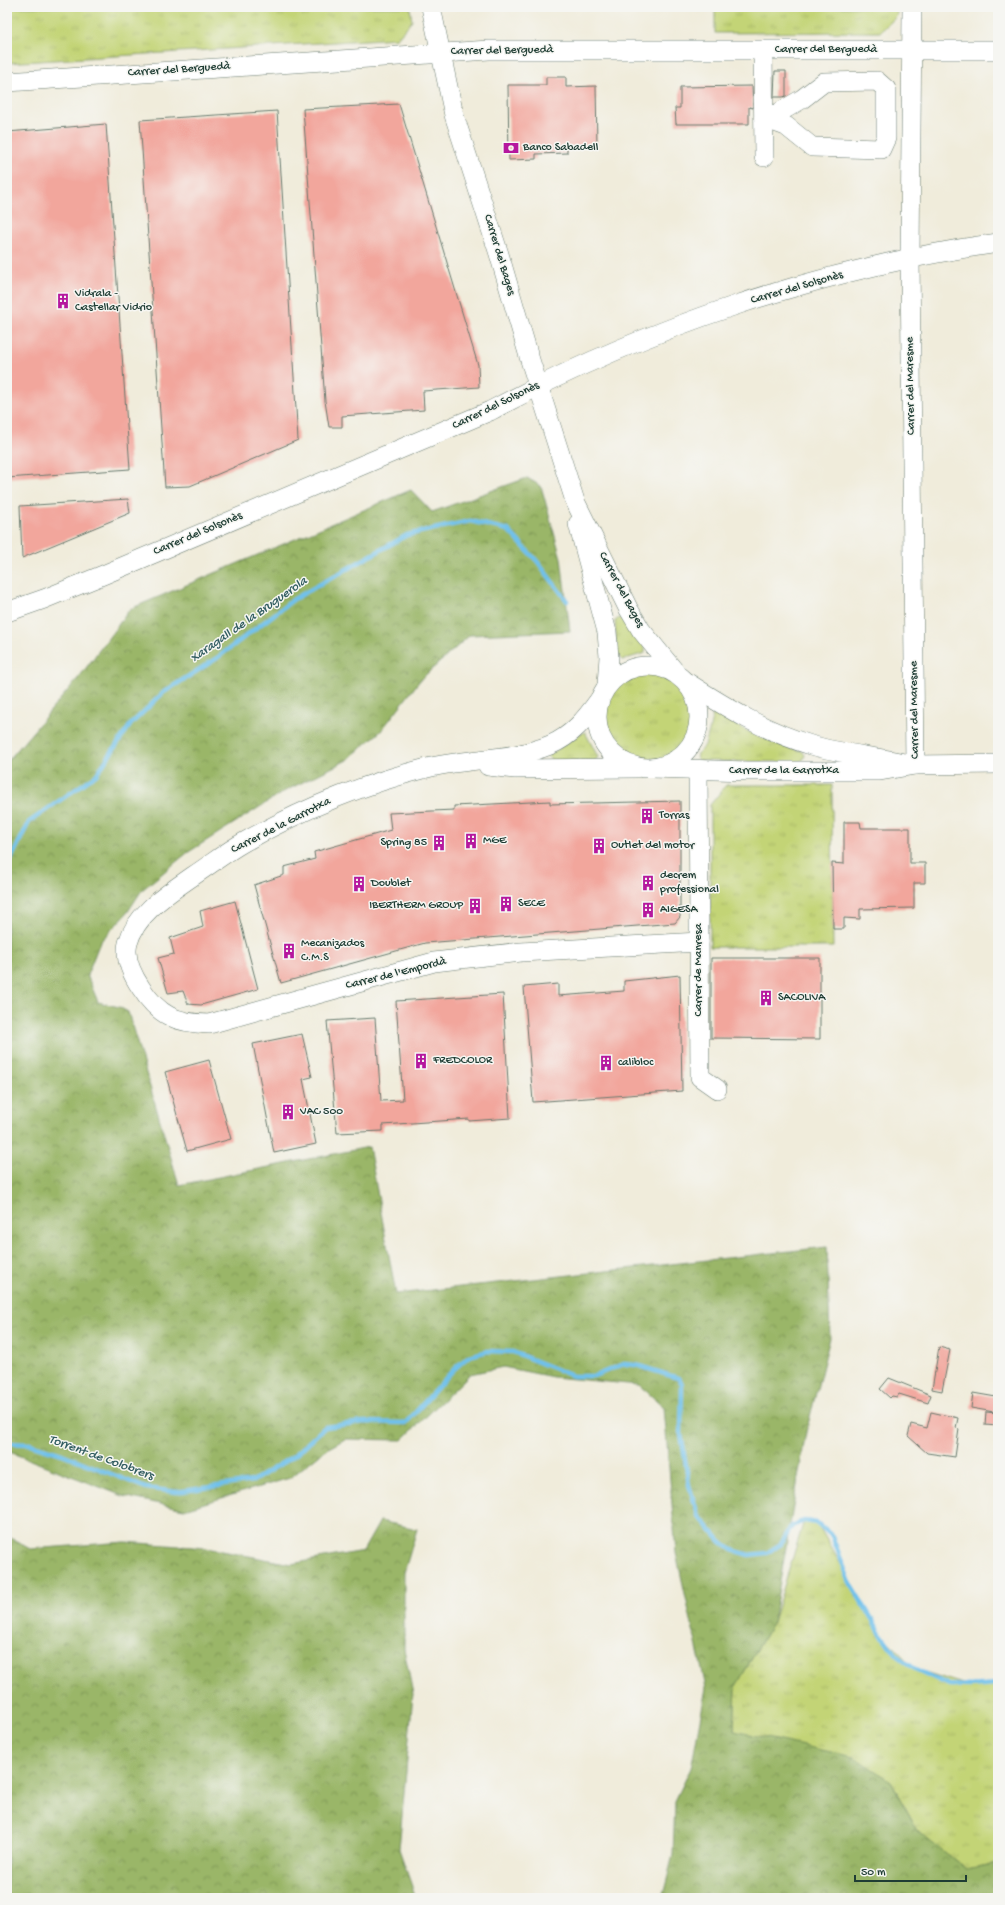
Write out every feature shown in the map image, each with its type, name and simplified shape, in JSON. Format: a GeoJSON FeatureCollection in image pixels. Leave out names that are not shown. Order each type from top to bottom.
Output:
{"type":"FeatureCollection","features":[{"type":"Feature","properties":{"kind":"street","name":"Carrer del Bages"},"geometry":{"type":"LineString","coordinates":[[431,7],[454,116],[499,254],[538,386],[575,501],[628,608],[641,630],[681,677]]}},
{"type":"Feature","properties":{"kind":"street","name":"Carrer del Maresme"},"geometry":{"type":"LineString","coordinates":[[912,7],[910,258],[915,765]]}},
{"type":"Feature","properties":{"kind":"street","name":"Carrer del Berguedà"},"geometry":{"type":"LineString","coordinates":[[7,82],[440,52],[489,50],[998,50]]}},
{"type":"Feature","properties":{"kind":"street"},"geometry":{"type":"LineString","coordinates":[[763,50],[764,157]]}},
{"type":"Feature","properties":{"kind":"street"},"geometry":{"type":"LineString","coordinates":[[877,81],[886,89],[886,138],[882,149],[812,147],[786,126],[764,118],[775,115],[802,99],[824,82],[877,81]]}},
{"type":"Feature","properties":{"kind":"street","name":"Carrer del Solsonès"},"geometry":{"type":"LineString","coordinates":[[7,612],[103,575],[483,414],[584,365],[716,312],[861,270],[910,258],[949,250],[998,243]]}},
{"type":"Feature","properties":{"kind":"street","name":"Carrer del Bages"},"geometry":{"type":"LineString","coordinates":[[575,501],[579,530],[607,632],[608,657],[603,693]]}},
{"type":"Feature","properties":{"kind":"street"},"geometry":{"type":"LineString","coordinates":[[639,666],[658,666],[681,677],[694,693],[699,707],[699,721],[696,735],[689,748],[679,758],[666,765],[644,768],[624,763],[612,754],[603,742],[598,729],[596,714],[603,693],[622,673],[639,666]]}},
{"type":"Feature","properties":{"kind":"street","name":"Carrer de la Garrotxa"},"geometry":{"type":"LineString","coordinates":[[681,677],[745,718],[782,735],[810,745],[836,751],[915,765]]}},
{"type":"Feature","properties":{"kind":"street","name":"Carrer de la Garrotxa"},"geometry":{"type":"LineString","coordinates":[[129,961],[128,944],[137,923],[155,904],[243,842],[311,808],[377,782],[428,768],[534,751],[552,744],[584,721],[603,693]]}},
{"type":"Feature","properties":{"kind":"street","name":"Carrer de la Garrotxa"},"geometry":{"type":"LineString","coordinates":[[461,762],[515,769],[644,768],[698,770],[880,771],[915,765],[998,764]]}},
{"type":"Feature","properties":{"kind":"street","name":"Carrer de Manresa"},"geometry":{"type":"LineString","coordinates":[[698,770],[700,1077],[718,1089]]}},
{"type":"Feature","properties":{"kind":"street","name":"Carrer de l'Empordà"},"geometry":{"type":"LineString","coordinates":[[129,961],[140,986],[155,1007],[180,1022],[209,1024],[434,962],[521,952],[699,942]]}},
{"type":"Feature","properties":{"kind":"green space"},"geometry":{"type":"Polygon","coordinates":[[[7,7],[410,7],[412,21],[397,38],[7,63],[7,7]]]}},
{"type":"Feature","properties":{"kind":"green space"},"geometry":{"type":"Polygon","coordinates":[[[715,7],[897,7],[897,16],[880,32],[715,33],[715,7]]]}},
{"type":"Feature","properties":{"kind":"green space"},"geometry":{"type":"Polygon","coordinates":[[[527,478],[541,486],[561,558],[570,631],[470,635],[421,679],[381,731],[347,760],[285,791],[187,853],[142,890],[127,913],[100,942],[87,975],[98,1002],[119,1007],[128,1012],[179,1185],[369,1147],[396,1294],[827,1247],[830,1338],[806,1432],[773,1622],[736,1686],[734,1731],[854,1757],[891,1781],[918,1831],[966,1869],[998,1863],[998,1898],[662,1898],[673,1855],[675,1801],[691,1768],[706,1688],[676,1553],[664,1407],[639,1385],[553,1377],[503,1367],[470,1374],[402,1440],[345,1439],[325,1450],[290,1478],[184,1509],[123,1496],[7,1451],[7,762],[80,676],[130,609],[411,490],[432,512],[527,478]]]}},
{"type":"Feature","properties":{"kind":"green space"},"geometry":{"type":"Polygon","coordinates":[[[619,618],[624,619],[645,648],[645,653],[622,660],[617,655],[615,621],[619,618]]]}},
{"type":"Feature","properties":{"kind":"green space"},"geometry":{"type":"Polygon","coordinates":[[[649,672],[658,673],[675,680],[687,692],[694,709],[694,727],[687,744],[675,756],[658,763],[649,764],[640,763],[623,756],[611,744],[604,727],[603,718],[604,709],[611,692],[623,680],[640,673],[649,672]]]}},
{"type":"Feature","properties":{"kind":"green space"},"geometry":{"type":"Polygon","coordinates":[[[713,713],[718,714],[758,736],[780,745],[802,751],[805,755],[803,760],[798,762],[701,761],[697,759],[698,753],[705,745],[713,713]]]}},
{"type":"Feature","properties":{"kind":"green space"},"geometry":{"type":"Polygon","coordinates":[[[585,732],[598,757],[595,761],[551,760],[548,756],[580,734],[585,732]]]}},
{"type":"Feature","properties":{"kind":"green space"},"geometry":{"type":"Polygon","coordinates":[[[726,785],[832,785],[833,947],[710,947],[710,805],[726,785]]]}},
{"type":"Feature","properties":{"kind":"green space"},"geometry":{"type":"Polygon","coordinates":[[[380,1521],[417,1529],[404,1573],[404,1649],[413,1694],[399,1849],[416,1898],[7,1898],[7,1536],[30,1549],[125,1542],[206,1548],[291,1564],[363,1551],[380,1521]]]}},
{"type":"Feature","properties":{"kind":"green space"},"geometry":{"type":"Polygon","coordinates":[[[804,1521],[817,1523],[881,1634],[915,1669],[969,1686],[996,1684],[998,1722],[998,1863],[966,1869],[918,1831],[891,1781],[734,1731],[736,1686],[773,1622],[804,1521]]]}},
{"type":"Feature","properties":{"kind":"building"},"geometry":{"type":"Polygon","coordinates":[[[775,71],[786,71],[786,96],[774,97],[775,71]]]}},
{"type":"Feature","properties":{"kind":"building"},"geometry":{"type":"Polygon","coordinates":[[[546,77],[566,77],[566,87],[596,86],[597,146],[567,146],[567,153],[536,154],[536,159],[509,160],[508,85],[546,85],[546,77]]]}},
{"type":"Feature","properties":{"kind":"building"},"geometry":{"type":"Polygon","coordinates":[[[752,86],[753,108],[749,107],[749,124],[676,124],[675,108],[680,108],[680,87],[752,86]]]}},
{"type":"Feature","properties":{"kind":"building"},"geometry":{"type":"Polygon","coordinates":[[[399,104],[478,365],[479,387],[423,391],[424,410],[342,416],[342,427],[329,427],[325,401],[303,109],[399,104]]]}},
{"type":"Feature","properties":{"kind":"building"},"geometry":{"type":"Polygon","coordinates":[[[277,111],[298,440],[190,486],[165,487],[140,120],[277,111]]]}},
{"type":"Feature","properties":{"kind":"building","name":"Vidrala - Castellar Vidrio"},"geometry":{"type":"Polygon","coordinates":[[[106,124],[130,469],[7,478],[7,132],[106,124]]]}},
{"type":"Feature","properties":{"kind":"building"},"geometry":{"type":"Polygon","coordinates":[[[128,499],[130,513],[22,558],[20,506],[128,499]]]}},
{"type":"Feature","properties":{"kind":"building"},"geometry":{"type":"Polygon","coordinates":[[[550,801],[550,804],[680,801],[680,917],[675,923],[425,943],[281,983],[254,885],[284,875],[284,867],[315,859],[314,852],[391,830],[389,813],[454,810],[454,806],[550,801]]]}},
{"type":"Feature","properties":{"kind":"building"},"geometry":{"type":"Polygon","coordinates":[[[844,822],[860,822],[861,828],[910,828],[910,863],[925,863],[925,883],[914,883],[914,908],[860,909],[860,919],[844,918],[844,929],[833,929],[832,863],[844,864],[844,822]]]}},
{"type":"Feature","properties":{"kind":"building"},"geometry":{"type":"Polygon","coordinates":[[[235,901],[258,989],[201,1005],[188,1004],[183,991],[168,993],[158,958],[174,954],[170,938],[203,927],[200,911],[235,901]]]}},
{"type":"Feature","properties":{"kind":"building","name":"SACOLIVA"},"geometry":{"type":"Polygon","coordinates":[[[711,958],[820,958],[820,1039],[711,1038],[711,958]]]}},
{"type":"Feature","properties":{"kind":"building","name":"calibloc"},"geometry":{"type":"Polygon","coordinates":[[[680,975],[682,1091],[533,1102],[524,987],[558,984],[558,996],[624,991],[624,981],[680,975]]]}},
{"type":"Feature","properties":{"kind":"building"},"geometry":{"type":"Polygon","coordinates":[[[503,994],[510,1118],[469,1121],[469,1119],[383,1125],[383,1131],[337,1133],[327,1021],[375,1018],[381,1101],[403,1100],[396,1001],[503,994]]]}},
{"type":"Feature","properties":{"kind":"building","name":"VAC 500"},"geometry":{"type":"Polygon","coordinates":[[[302,1034],[312,1077],[303,1079],[316,1144],[274,1153],[253,1044],[302,1034]]]}},
{"type":"Feature","properties":{"kind":"building"},"geometry":{"type":"Polygon","coordinates":[[[209,1060],[231,1139],[187,1151],[165,1072],[209,1060]]]}},
{"type":"Feature","properties":{"kind":"building"},"geometry":{"type":"Polygon","coordinates":[[[939,1347],[950,1350],[942,1391],[932,1389],[939,1347]]]}},
{"type":"Feature","properties":{"kind":"building"},"geometry":{"type":"Polygon","coordinates":[[[889,1378],[931,1395],[928,1403],[899,1394],[897,1397],[892,1396],[890,1398],[880,1389],[889,1378]]]}},
{"type":"Feature","properties":{"kind":"building"},"geometry":{"type":"Polygon","coordinates":[[[973,1393],[996,1397],[994,1412],[971,1408],[973,1393]]]}},
{"type":"Feature","properties":{"kind":"building"},"geometry":{"type":"Polygon","coordinates":[[[931,1412],[958,1418],[956,1428],[959,1429],[955,1457],[927,1453],[908,1436],[911,1424],[927,1428],[931,1412]]]}},
{"type":"Feature","properties":{"kind":"building"},"geometry":{"type":"Polygon","coordinates":[[[986,1412],[998,1413],[998,1426],[985,1425],[986,1412]]]}},
{"type":"Feature","properties":{"kind":"waterway","name":"Xaragall de la Bruguerola"},"geometry":{"type":"LineString","coordinates":[[7,867],[29,822],[96,775],[131,724],[164,692],[217,658],[294,599],[407,535],[470,521],[508,530],[537,561],[567,601]]}},
{"type":"Feature","properties":{"kind":"waterway","name":"Torrent de Colobrers"},"geometry":{"type":"LineString","coordinates":[[7,1443],[30,1444],[62,1454],[146,1488],[176,1492],[253,1481],[295,1455],[325,1427],[364,1422],[406,1423],[453,1370],[469,1356],[488,1351],[513,1352],[573,1376],[594,1376],[624,1364],[636,1365],[678,1378],[682,1384],[681,1434],[689,1485],[698,1515],[721,1542],[732,1550],[749,1555],[767,1553],[781,1544],[792,1526],[804,1521],[817,1523],[832,1536],[850,1583],[881,1634],[896,1655],[915,1669],[949,1685],[969,1686],[998,1684]]}},
{"type":"Feature","properties":{"kind":"place","name":"Banco Sabadell"},"geometry":{"type":"Point","coordinates":[511,148]}},
{"type":"Feature","properties":{"kind":"place","name":"Vidrala - Castellar Vidrio"},"geometry":{"type":"Point","coordinates":[63,301]}},
{"type":"Feature","properties":{"kind":"place","name":"Torras"},"geometry":{"type":"Point","coordinates":[647,816]}},
{"type":"Feature","properties":{"kind":"place","name":"MGE"},"geometry":{"type":"Point","coordinates":[471,841]}},
{"type":"Feature","properties":{"kind":"place","name":"Spring 85"},"geometry":{"type":"Point","coordinates":[439,843]}},
{"type":"Feature","properties":{"kind":"place","name":"Outlet del motor"},"geometry":{"type":"Point","coordinates":[599,846]}},
{"type":"Feature","properties":{"kind":"place","name":"decrem professional"},"geometry":{"type":"Point","coordinates":[648,883]}},
{"type":"Feature","properties":{"kind":"place","name":"Doublet"},"geometry":{"type":"Point","coordinates":[359,884]}},
{"type":"Feature","properties":{"kind":"place","name":"SECE"},"geometry":{"type":"Point","coordinates":[506,904]}},
{"type":"Feature","properties":{"kind":"place","name":"IBERTHERM GROUP"},"geometry":{"type":"Point","coordinates":[475,906]}},
{"type":"Feature","properties":{"kind":"place","name":"AIGESA"},"geometry":{"type":"Point","coordinates":[648,910]}},
{"type":"Feature","properties":{"kind":"place","name":"Mecanizados C.M.S"},"geometry":{"type":"Point","coordinates":[289,951]}},
{"type":"Feature","properties":{"kind":"place","name":"SACOLIVA"},"geometry":{"type":"Point","coordinates":[766,998]}},
{"type":"Feature","properties":{"kind":"place","name":"FREDCOLOR"},"geometry":{"type":"Point","coordinates":[421,1061]}},
{"type":"Feature","properties":{"kind":"place","name":"calibloc"},"geometry":{"type":"Point","coordinates":[606,1063]}},
{"type":"Feature","properties":{"kind":"place","name":"VAC 500"},"geometry":{"type":"Point","coordinates":[288,1112]}}]}
